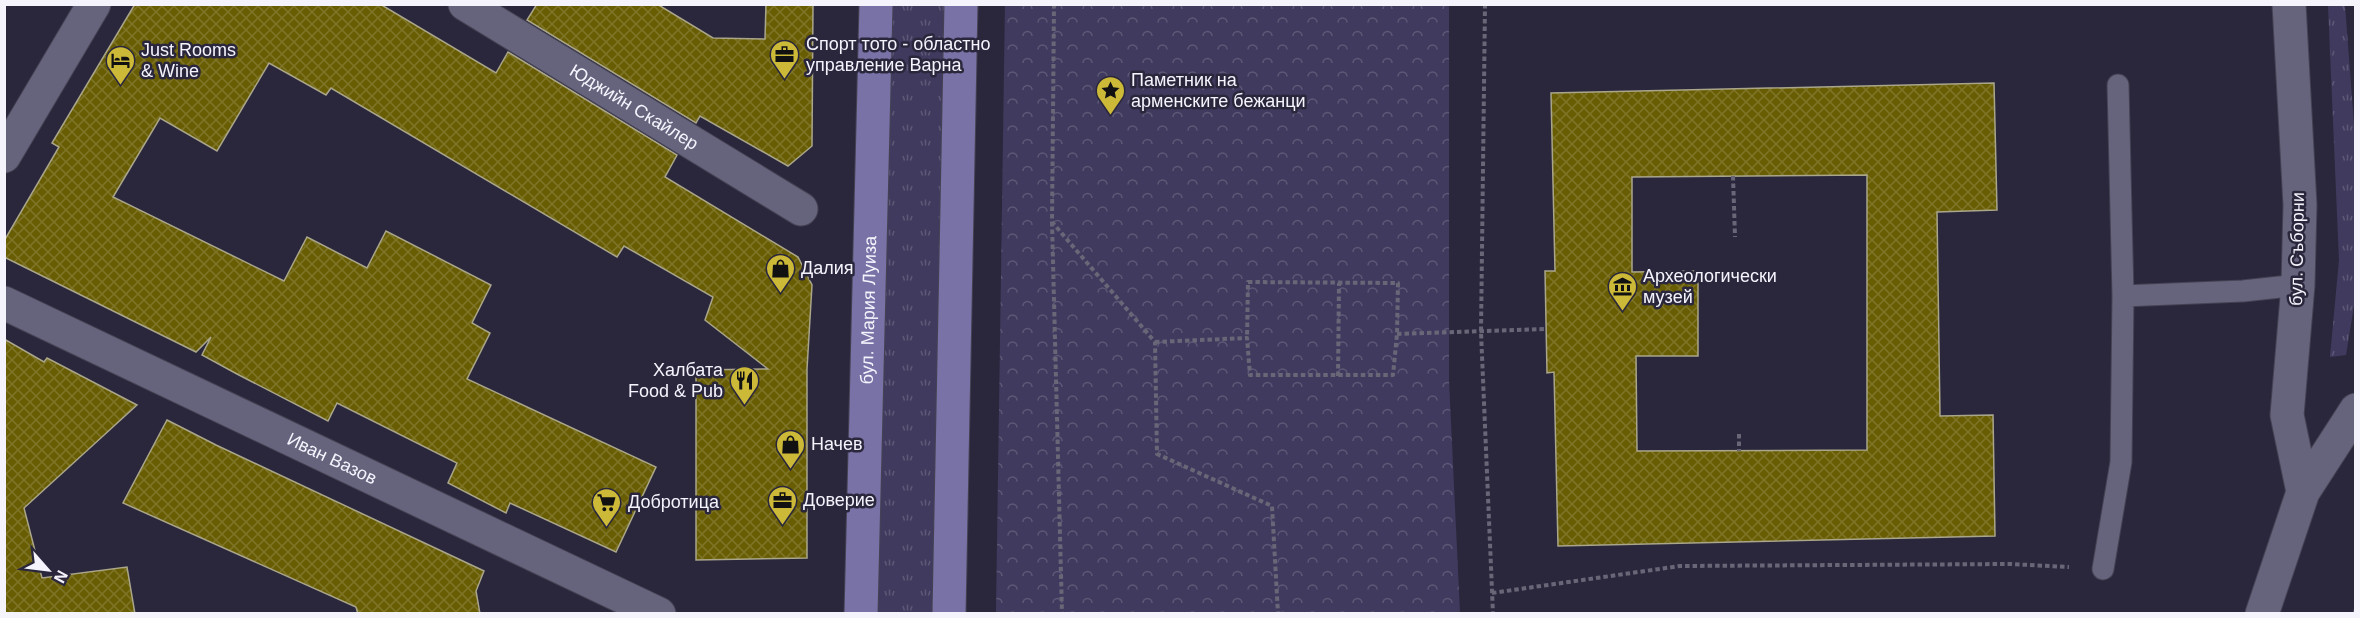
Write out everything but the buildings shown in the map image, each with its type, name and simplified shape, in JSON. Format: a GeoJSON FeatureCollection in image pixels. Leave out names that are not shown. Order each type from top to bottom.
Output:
{"type":"FeatureCollection","features":[{"type":"Feature","properties":{"kind":"main road","name":"бул. Мария Луиза"},"geometry":{"type":"LineString","coordinates":[[861,614],[876,4]]}},
{"type":"Feature","properties":{"kind":"main road"},"geometry":{"type":"LineString","coordinates":[[949,614],[961,4]]}},
{"type":"Feature","properties":{"kind":"street"},"geometry":{"type":"LineString","coordinates":[[4,156],[93,4]]}},
{"type":"Feature","properties":{"kind":"street","name":"Юджийн Скайлер"},"geometry":{"type":"LineString","coordinates":[[465,4],[801,209]]}},
{"type":"Feature","properties":{"kind":"street","name":"бул. Съборни"},"geometry":{"type":"LineString","coordinates":[[2289,4],[2300,205],[2298,285],[2287,415],[2303,492]]}},
{"type":"Feature","properties":{"kind":"street","name":"Иван Вазов"},"geometry":{"type":"LineString","coordinates":[[4,303],[658,614]]}},
{"type":"Feature","properties":{"kind":"street"},"geometry":{"type":"LineString","coordinates":[[2262,614],[2303,492],[2355,410]]}},
{"type":"Feature","properties":{"kind":"street"},"geometry":{"type":"LineString","coordinates":[[2274,578],[2281,614]]}},
{"type":"Feature","properties":{"kind":"lane"},"geometry":{"type":"LineString","coordinates":[[2103,568],[2121,462],[2123,296],[2118,85]]}},
{"type":"Feature","properties":{"kind":"lane"},"geometry":{"type":"LineString","coordinates":[[2123,296],[2243,291],[2298,285]]}},
{"type":"Feature","properties":{"kind":"path"},"geometry":{"type":"LineString","coordinates":[[1054,4],[1052,222],[1062,614]]}},
{"type":"Feature","properties":{"kind":"path"},"geometry":{"type":"LineString","coordinates":[[1485,4],[1482,332],[1493,614]]}},
{"type":"Feature","properties":{"kind":"path"},"geometry":{"type":"LineString","coordinates":[[1732,176],[1736,237]]}},
{"type":"Feature","properties":{"kind":"path"},"geometry":{"type":"LineString","coordinates":[[1052,222],[1155,342],[1157,454],[1272,506],[1278,614]]}},
{"type":"Feature","properties":{"kind":"path"},"geometry":{"type":"LineString","coordinates":[[1248,282],[1339,283],[1398,283],[1393,375],[1250,375],[1247,338],[1248,282]]}},
{"type":"Feature","properties":{"kind":"path"},"geometry":{"type":"LineString","coordinates":[[1338,376],[1339,283]]}},
{"type":"Feature","properties":{"kind":"path"},"geometry":{"type":"LineString","coordinates":[[1397,334],[1546,329]]}},
{"type":"Feature","properties":{"kind":"path"},"geometry":{"type":"LineString","coordinates":[[1155,342],[1247,338]]}},
{"type":"Feature","properties":{"kind":"path"},"geometry":{"type":"LineString","coordinates":[[1739,434],[1740,451]]}},
{"type":"Feature","properties":{"kind":"path"},"geometry":{"type":"LineString","coordinates":[[1492,592],[1680,566],[2010,564],[2103,568]]}},
{"type":"Feature","properties":{"kind":"path"},"geometry":{"type":"LineString","coordinates":[[2355,609],[2355,614]]}},
{"type":"Feature","properties":{"kind":"green space"},"geometry":{"type":"Polygon","coordinates":[[[877,5],[960,5],[951,613],[865,614],[877,5]]]}},
{"type":"Feature","properties":{"kind":"green space"},"geometry":{"type":"Polygon","coordinates":[[[1005,5],[1449,5],[1449,381],[1460,613],[996,613],[1005,5]]]}},
{"type":"Feature","properties":{"kind":"green space"},"geometry":{"type":"Polygon","coordinates":[[[2328,5],[2345,5],[2356,152],[2355,299],[2346,355],[2330,357],[2339,260],[2328,5]]]}},
{"type":"Feature","properties":{"kind":"place","name":"Спорт тото - областно управление Варна"},"geometry":{"type":"Point","coordinates":[785,80]}},
{"type":"Feature","properties":{"kind":"place","name":"Just Rooms & Wine"},"geometry":{"type":"Point","coordinates":[120,86]}},
{"type":"Feature","properties":{"kind":"place","name":"Паметник на арменските бежанци"},"geometry":{"type":"Point","coordinates":[1110,116]}},
{"type":"Feature","properties":{"kind":"place","name":"Далия"},"geometry":{"type":"Point","coordinates":[780,294]}},
{"type":"Feature","properties":{"kind":"place","name":"Археологически музей"},"geometry":{"type":"Point","coordinates":[1622,312]}},
{"type":"Feature","properties":{"kind":"place","name":"Халбата Food & Pub"},"geometry":{"type":"Point","coordinates":[744,406]}},
{"type":"Feature","properties":{"kind":"place","name":"Начев"},"geometry":{"type":"Point","coordinates":[790,470]}},
{"type":"Feature","properties":{"kind":"place","name":"Доверие"},"geometry":{"type":"Point","coordinates":[782,526]}},
{"type":"Feature","properties":{"kind":"place","name":"Добротица"},"geometry":{"type":"Point","coordinates":[607,528]}}]}
